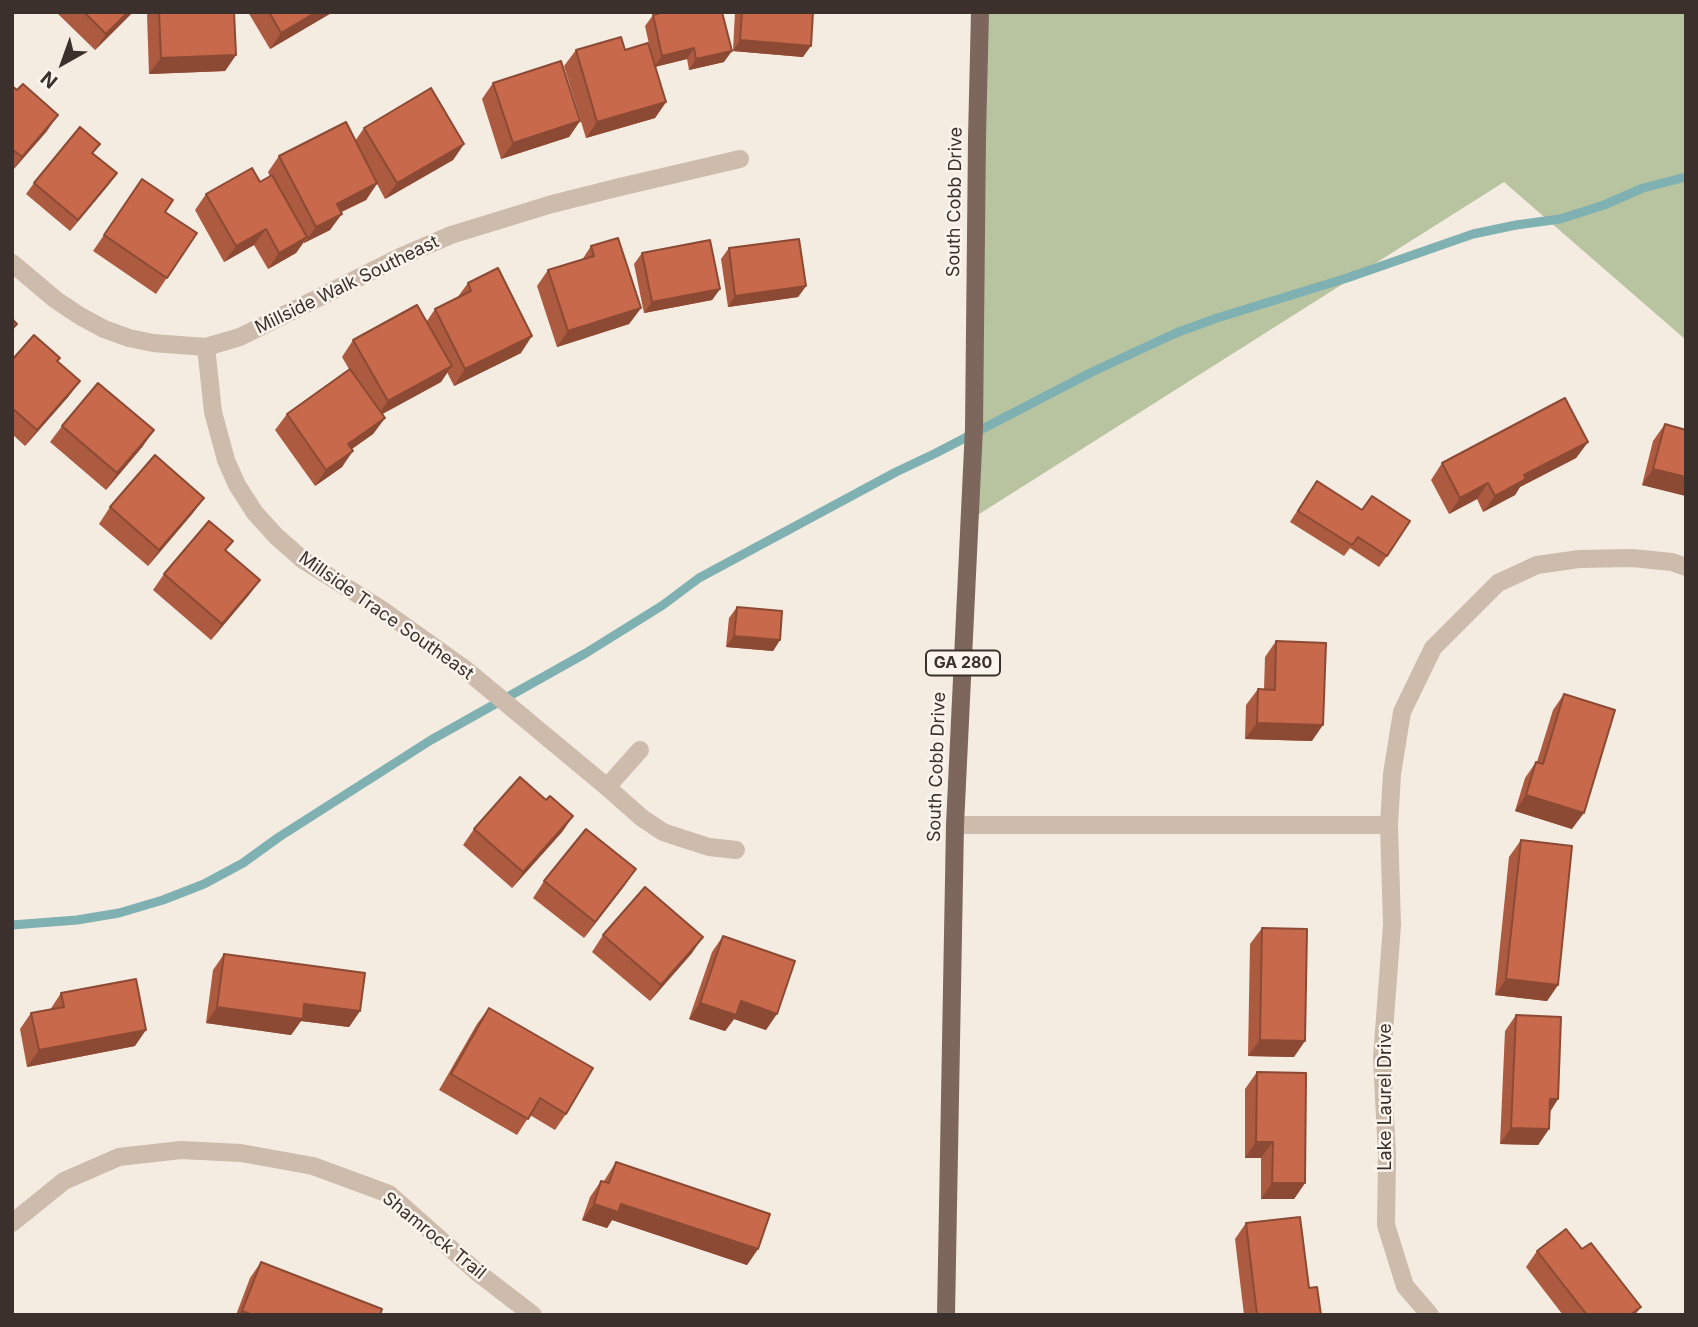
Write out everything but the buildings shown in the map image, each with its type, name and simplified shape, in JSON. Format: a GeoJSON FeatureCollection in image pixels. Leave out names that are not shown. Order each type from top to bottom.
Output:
{"type":"FeatureCollection","features":[{"type":"Feature","properties":{"kind":"main road","name":"South Cobb Drive"},"geometry":{"type":"LineString","coordinates":[[946,1315],[955,825],[974,428],[976,138],[980,12]]}},
{"type":"Feature","properties":{"kind":"street","name":"Millside Walk Southeast"},"geometry":{"type":"LineString","coordinates":[[12,264],[57,300],[104,329],[153,343],[206,347],[240,337],[450,235],[552,204],[740,159]]}},
{"type":"Feature","properties":{"kind":"street","name":"Millside Trace Southeast"},"geometry":{"type":"LineString","coordinates":[[206,347],[213,412],[226,460],[236,485],[255,513],[276,536],[303,559],[381,609],[465,669],[642,818],[663,832],[709,847],[736,849]]}},
{"type":"Feature","properties":{"kind":"street","name":"Lake Laurel Drive"},"geometry":{"type":"LineString","coordinates":[[1430,1315],[1405,1286],[1386,1225],[1387,1156],[1382,1058],[1392,925],[1392,774],[1402,712],[1433,648],[1498,583],[1537,565],[1579,558],[1632,558],[1672,562],[1686,567]]}},
{"type":"Feature","properties":{"kind":"street"},"geometry":{"type":"LineString","coordinates":[[607,787],[640,750]]}},
{"type":"Feature","properties":{"kind":"street"},"geometry":{"type":"LineString","coordinates":[[955,825],[1390,825]]}},
{"type":"Feature","properties":{"kind":"street","name":"Shamrock Trail"},"geometry":{"type":"LineString","coordinates":[[12,1223],[65,1181],[119,1157],[181,1150],[241,1153],[313,1166],[389,1194],[477,1272],[533,1315]]}},
{"type":"Feature","properties":{"kind":"green space"},"geometry":{"type":"Polygon","coordinates":[[[971,12],[1686,12],[1686,340],[1504,182],[976,516],[971,12]]]}},
{"type":"Feature","properties":{"kind":"waterway"},"geometry":{"type":"LineString","coordinates":[[12,925],[77,920],[119,913],[204,884],[243,863],[431,740],[586,653],[663,605],[699,578],[896,472],[1094,371],[1176,333],[1473,234],[1560,219],[1604,205],[1643,188],[1686,177]]}}]}
